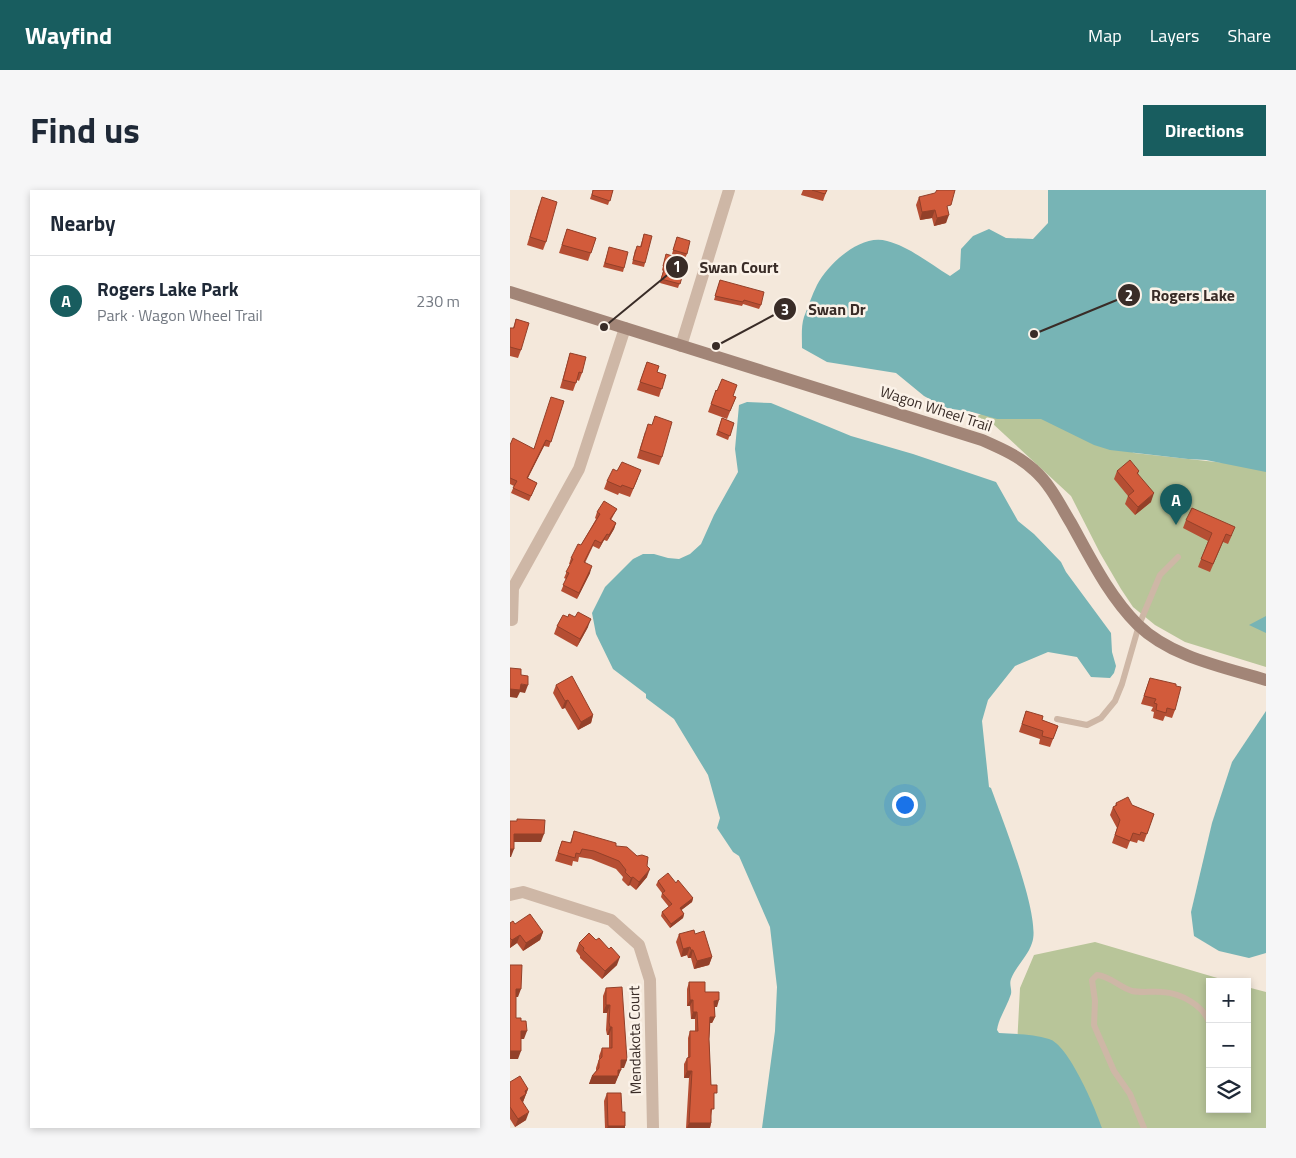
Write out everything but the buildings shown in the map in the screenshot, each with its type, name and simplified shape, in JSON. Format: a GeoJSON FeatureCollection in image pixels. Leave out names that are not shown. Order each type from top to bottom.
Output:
{"type":"FeatureCollection","features":[{"type":"Feature","properties":{"kind":"street"},"geometry":{"type":"LineString","coordinates":[[681,346],[729,190]]}},
{"type":"Feature","properties":{"kind":"street","name":"Wagon Wheel Trail"},"geometry":{"type":"LineString","coordinates":[[510,292],[982,440],[1012,454],[1034,470],[1053,492],[1108,590],[1139,625],[1164,644],[1195,658],[1266,680]]}},
{"type":"Feature","properties":{"kind":"street"},"geometry":{"type":"LineString","coordinates":[[512,620],[513,588],[579,469],[625,328]]}},
{"type":"Feature","properties":{"kind":"street","name":"Mendakota Court"},"geometry":{"type":"LineString","coordinates":[[510,895],[522,892],[611,920],[638,945],[650,980],[653,1128]]}},
{"type":"Feature","properties":{"kind":"lane"},"geometry":{"type":"LineString","coordinates":[[1057,720],[1087,725],[1101,718],[1115,701],[1139,625],[1160,575],[1178,557]]}},
{"type":"Feature","properties":{"kind":"lane"},"geometry":{"type":"LineString","coordinates":[[1144,1128],[1130,1094],[1114,1071],[1096,1032],[1092,980],[1097,975],[1106,976],[1133,991],[1177,994],[1203,1010],[1209,1023]]}},
{"type":"Feature","properties":{"kind":"green space"},"geometry":{"type":"Polygon","coordinates":[[[1024,393],[1134,453],[1225,463],[1266,471],[1266,667],[1185,642],[1155,625],[1133,607],[1100,553],[1071,496],[992,423],[975,417],[1024,393]]]}},
{"type":"Feature","properties":{"kind":"green space"},"geometry":{"type":"Polygon","coordinates":[[[1095,942],[1217,978],[1206,978],[1206,1113],[1251,1113],[1251,988],[1266,992],[1266,1128],[1052,1128],[1017,1046],[1020,988],[1034,955],[1095,942]]]}},
{"type":"Feature","properties":{"kind":"water"},"geometry":{"type":"Polygon","coordinates":[[[1048,190],[1266,190],[1266,472],[1206,460],[1110,450],[1094,445],[1041,419],[997,419],[972,412],[946,408],[924,396],[896,373],[827,362],[802,348],[803,321],[815,289],[829,268],[846,252],[867,242],[887,241],[912,252],[950,276],[960,269],[961,249],[973,236],[989,229],[1006,238],[1033,239],[1048,223],[1048,190]]]}},
{"type":"Feature","properties":{"kind":"water"},"geometry":{"type":"Polygon","coordinates":[[[747,402],[771,403],[851,436],[913,454],[996,482],[1018,521],[1034,534],[1061,562],[1066,572],[1111,633],[1112,652],[1116,666],[1110,678],[1091,677],[1077,657],[1048,652],[1015,666],[988,700],[982,721],[989,787],[991,788],[1019,867],[1034,930],[1030,948],[1011,979],[1011,994],[997,1030],[999,1033],[1043,1037],[1056,1043],[1073,1064],[1102,1128],[762,1128],[775,1031],[777,987],[770,927],[739,856],[733,852],[717,828],[720,818],[708,775],[674,719],[646,698],[646,694],[613,669],[596,634],[592,613],[605,587],[633,559],[643,554],[654,554],[679,559],[690,554],[701,544],[714,515],[738,472],[735,449],[739,405],[747,402]]]}},
{"type":"Feature","properties":{"kind":"water"},"geometry":{"type":"Polygon","coordinates":[[[1266,616],[1266,633],[1249,625],[1266,616]]]}},
{"type":"Feature","properties":{"kind":"water"},"geometry":{"type":"Polygon","coordinates":[[[1266,711],[1266,953],[1249,958],[1219,951],[1194,936],[1191,912],[1212,823],[1232,762],[1266,711]]]}},
{"type":"Feature","properties":{"kind":"place","name":"Swan Court"},"geometry":{"type":"Point","coordinates":[604,327]}},
{"type":"Feature","properties":{"kind":"place","name":"Rogers Lake"},"geometry":{"type":"Point","coordinates":[1034,334]}},
{"type":"Feature","properties":{"kind":"place","name":"Swan Dr"},"geometry":{"type":"Point","coordinates":[716,346]}},
{"type":"Feature","properties":{"kind":"place","name":"Rogers Lake Park"},"geometry":{"type":"Point","coordinates":[1176,525]}}]}
